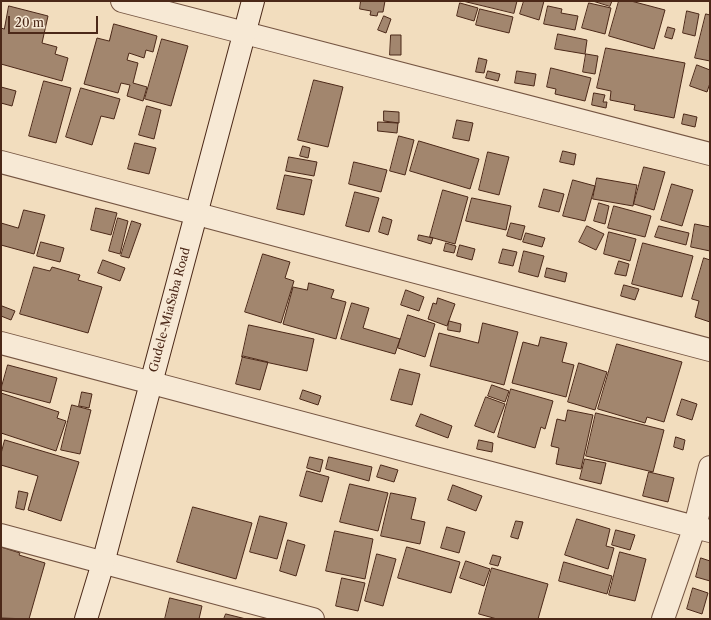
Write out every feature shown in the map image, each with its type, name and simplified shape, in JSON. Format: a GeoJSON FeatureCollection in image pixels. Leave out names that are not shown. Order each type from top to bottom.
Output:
{"type":"FeatureCollection","features":[{"type":"Feature","properties":{"kind":"street"},"geometry":{"type":"LineString","coordinates":[[122,1],[710,154]]}},
{"type":"Feature","properties":{"kind":"street","name":"Gudele-MiaSaba Road"},"geometry":{"type":"LineString","coordinates":[[86,619],[103,563],[253,1]]}},
{"type":"Feature","properties":{"kind":"street"},"geometry":{"type":"LineString","coordinates":[[1,162],[710,350]]}},
{"type":"Feature","properties":{"kind":"street"},"geometry":{"type":"LineString","coordinates":[[1,343],[702,528]]}},
{"type":"Feature","properties":{"kind":"street"},"geometry":{"type":"LineString","coordinates":[[663,619],[702,528],[710,468]]}},
{"type":"Feature","properties":{"kind":"street"},"geometry":{"type":"LineString","coordinates":[[1,535],[313,619]]}},
{"type":"Feature","properties":{"kind":"building"},"geometry":{"type":"Polygon","coordinates":[[[361,1],[385,1],[383,12],[378,12],[377,16],[370,15],[371,11],[360,9],[361,1]]]}},
{"type":"Feature","properties":{"kind":"building"},"geometry":{"type":"Polygon","coordinates":[[[463,1],[517,1],[514,13],[463,1]]]}},
{"type":"Feature","properties":{"kind":"building"},"geometry":{"type":"Polygon","coordinates":[[[524,1],[544,1],[539,20],[520,14],[524,1]]]}},
{"type":"Feature","properties":{"kind":"building"},"geometry":{"type":"Polygon","coordinates":[[[593,1],[612,1],[610,6],[593,1]]]}},
{"type":"Feature","properties":{"kind":"building"},"geometry":{"type":"Polygon","coordinates":[[[619,1],[631,1],[665,10],[654,49],[609,36],[619,1]]]}},
{"type":"Feature","properties":{"kind":"building"},"geometry":{"type":"Polygon","coordinates":[[[460,3],[478,8],[474,21],[457,16],[460,3]]]}},
{"type":"Feature","properties":{"kind":"building"},"geometry":{"type":"Polygon","coordinates":[[[589,3],[611,8],[605,34],[582,28],[589,3]]]}},
{"type":"Feature","properties":{"kind":"building"},"geometry":{"type":"Polygon","coordinates":[[[9,6],[48,16],[42,43],[57,47],[55,54],[68,58],[62,81],[1,64],[1,28],[4,29],[9,6]]]}},
{"type":"Feature","properties":{"kind":"building"},"geometry":{"type":"Polygon","coordinates":[[[548,6],[562,9],[561,13],[578,16],[575,30],[544,24],[548,6]]]}},
{"type":"Feature","properties":{"kind":"building"},"geometry":{"type":"Polygon","coordinates":[[[480,9],[513,17],[509,33],[476,25],[480,9]]]}},
{"type":"Feature","properties":{"kind":"building"},"geometry":{"type":"Polygon","coordinates":[[[687,11],[699,14],[695,36],[683,33],[687,11]]]}},
{"type":"Feature","properties":{"kind":"building"},"geometry":{"type":"Polygon","coordinates":[[[706,14],[710,15],[710,61],[695,58],[706,14]]]}},
{"type":"Feature","properties":{"kind":"building"},"geometry":{"type":"Polygon","coordinates":[[[384,16],[391,19],[386,33],[378,30],[384,16]]]}},
{"type":"Feature","properties":{"kind":"building"},"geometry":{"type":"Polygon","coordinates":[[[114,24],[157,36],[153,52],[146,50],[144,58],[129,53],[127,60],[138,63],[133,83],[147,87],[143,101],[127,96],[130,85],[121,83],[118,93],[84,84],[97,38],[109,41],[114,24]]]}},
{"type":"Feature","properties":{"kind":"building"},"geometry":{"type":"Polygon","coordinates":[[[668,27],[675,29],[672,39],[665,37],[668,27]]]}},
{"type":"Feature","properties":{"kind":"building"},"geometry":{"type":"Polygon","coordinates":[[[558,34],[587,40],[585,54],[555,49],[558,34]]]}},
{"type":"Feature","properties":{"kind":"building"},"geometry":{"type":"Polygon","coordinates":[[[391,35],[401,35],[401,55],[390,55],[391,35]]]}},
{"type":"Feature","properties":{"kind":"building"},"geometry":{"type":"Polygon","coordinates":[[[162,39],[188,46],[171,106],[145,99],[162,39]]]}},
{"type":"Feature","properties":{"kind":"building"},"geometry":{"type":"Polygon","coordinates":[[[606,48],[685,63],[674,118],[634,110],[635,105],[610,100],[611,91],[597,88],[606,48]]]}},
{"type":"Feature","properties":{"kind":"building"},"geometry":{"type":"Polygon","coordinates":[[[586,54],[598,56],[595,74],[583,72],[586,54]]]}},
{"type":"Feature","properties":{"kind":"building"},"geometry":{"type":"Polygon","coordinates":[[[479,58],[487,60],[484,73],[476,72],[479,58]]]}},
{"type":"Feature","properties":{"kind":"building"},"geometry":{"type":"Polygon","coordinates":[[[697,65],[710,70],[710,83],[707,92],[690,86],[697,65]]]}},
{"type":"Feature","properties":{"kind":"building"},"geometry":{"type":"Polygon","coordinates":[[[551,68],[591,78],[585,101],[555,94],[556,89],[547,87],[551,68]]]}},
{"type":"Feature","properties":{"kind":"building"},"geometry":{"type":"Polygon","coordinates":[[[488,71],[500,74],[498,81],[486,78],[488,71]]]}},
{"type":"Feature","properties":{"kind":"building"},"geometry":{"type":"Polygon","coordinates":[[[517,71],[536,74],[534,86],[515,83],[517,71]]]}},
{"type":"Feature","properties":{"kind":"building"},"geometry":{"type":"Polygon","coordinates":[[[314,80],[343,87],[328,147],[298,140],[314,80]]]}},
{"type":"Feature","properties":{"kind":"building"},"geometry":{"type":"Polygon","coordinates":[[[44,81],[71,88],[56,143],[29,136],[44,81]]]}},
{"type":"Feature","properties":{"kind":"building"},"geometry":{"type":"Polygon","coordinates":[[[1,87],[16,91],[12,106],[1,103],[1,87]]]}},
{"type":"Feature","properties":{"kind":"building"},"geometry":{"type":"Polygon","coordinates":[[[81,88],[120,99],[114,119],[101,116],[92,145],[66,137],[81,88]]]}},
{"type":"Feature","properties":{"kind":"building"},"geometry":{"type":"Polygon","coordinates":[[[594,93],[605,95],[603,102],[607,102],[606,108],[592,105],[594,93]]]}},
{"type":"Feature","properties":{"kind":"building"},"geometry":{"type":"Polygon","coordinates":[[[147,106],[161,110],[154,139],[139,135],[147,106]]]}},
{"type":"Feature","properties":{"kind":"building"},"geometry":{"type":"Polygon","coordinates":[[[384,111],[399,112],[399,123],[384,121],[384,111]]]}},
{"type":"Feature","properties":{"kind":"building"},"geometry":{"type":"Polygon","coordinates":[[[684,114],[697,117],[695,127],[682,124],[684,114]]]}},
{"type":"Feature","properties":{"kind":"building"},"geometry":{"type":"Polygon","coordinates":[[[457,120],[473,123],[469,141],[453,138],[457,120]]]}},
{"type":"Feature","properties":{"kind":"building"},"geometry":{"type":"Polygon","coordinates":[[[378,122],[398,123],[397,133],[378,131],[378,122]]]}},
{"type":"Feature","properties":{"kind":"building"},"geometry":{"type":"Polygon","coordinates":[[[399,136],[414,140],[405,175],[390,171],[399,136]]]}},
{"type":"Feature","properties":{"kind":"building"},"geometry":{"type":"Polygon","coordinates":[[[419,141],[479,159],[470,189],[410,171],[419,141]]]}},
{"type":"Feature","properties":{"kind":"building"},"geometry":{"type":"Polygon","coordinates":[[[135,143],[156,148],[149,174],[128,169],[135,143]]]}},
{"type":"Feature","properties":{"kind":"building"},"geometry":{"type":"Polygon","coordinates":[[[303,146],[310,148],[308,158],[300,156],[303,146]]]}},
{"type":"Feature","properties":{"kind":"building"},"geometry":{"type":"Polygon","coordinates":[[[563,151],[576,154],[574,165],[560,162],[563,151]]]}},
{"type":"Feature","properties":{"kind":"building"},"geometry":{"type":"Polygon","coordinates":[[[488,152],[509,157],[499,195],[479,190],[488,152]]]}},
{"type":"Feature","properties":{"kind":"building"},"geometry":{"type":"Polygon","coordinates":[[[289,157],[317,162],[314,176],[286,171],[289,157]]]}},
{"type":"Feature","properties":{"kind":"building"},"geometry":{"type":"Polygon","coordinates":[[[354,162],[387,170],[381,192],[349,184],[354,162]]]}},
{"type":"Feature","properties":{"kind":"building"},"geometry":{"type":"Polygon","coordinates":[[[644,167],[665,172],[654,210],[634,204],[644,167]]]}},
{"type":"Feature","properties":{"kind":"building"},"geometry":{"type":"Polygon","coordinates":[[[285,175],[312,180],[304,215],[277,209],[285,175]]]}},
{"type":"Feature","properties":{"kind":"building"},"geometry":{"type":"Polygon","coordinates":[[[597,178],[637,185],[633,206],[593,199],[597,178]]]}},
{"type":"Feature","properties":{"kind":"building"},"geometry":{"type":"Polygon","coordinates":[[[573,180],[595,186],[585,221],[563,216],[573,180]]]}},
{"type":"Feature","properties":{"kind":"building"},"geometry":{"type":"Polygon","coordinates":[[[672,184],[693,190],[682,226],[661,220],[672,184]]]}},
{"type":"Feature","properties":{"kind":"building"},"geometry":{"type":"Polygon","coordinates":[[[544,189],[564,194],[559,212],[539,207],[544,189]]]}},
{"type":"Feature","properties":{"kind":"building"},"geometry":{"type":"Polygon","coordinates":[[[443,190],[468,197],[455,244],[430,237],[443,190]]]}},
{"type":"Feature","properties":{"kind":"building"},"geometry":{"type":"Polygon","coordinates":[[[355,192],[379,198],[369,232],[346,226],[355,192]]]}},
{"type":"Feature","properties":{"kind":"building"},"geometry":{"type":"Polygon","coordinates":[[[472,198],[511,206],[506,230],[466,221],[472,198]]]}},
{"type":"Feature","properties":{"kind":"building"},"geometry":{"type":"Polygon","coordinates":[[[599,203],[609,206],[605,224],[594,221],[599,203]]]}},
{"type":"Feature","properties":{"kind":"building"},"geometry":{"type":"Polygon","coordinates":[[[614,206],[651,216],[645,237],[608,228],[614,206]]]}},
{"type":"Feature","properties":{"kind":"building"},"geometry":{"type":"Polygon","coordinates":[[[96,208],[117,213],[111,235],[91,230],[96,208]]]}},
{"type":"Feature","properties":{"kind":"building"},"geometry":{"type":"Polygon","coordinates":[[[24,210],[45,215],[34,254],[1,245],[1,223],[18,228],[24,210]]]}},
{"type":"Feature","properties":{"kind":"building"},"geometry":{"type":"Polygon","coordinates":[[[383,217],[392,220],[388,235],[379,232],[383,217]]]}},
{"type":"Feature","properties":{"kind":"building"},"geometry":{"type":"Polygon","coordinates":[[[118,218],[128,221],[120,254],[109,251],[118,218]]]}},
{"type":"Feature","properties":{"kind":"building"},"geometry":{"type":"Polygon","coordinates":[[[132,221],[141,224],[129,258],[121,256],[132,221]]]}},
{"type":"Feature","properties":{"kind":"building"},"geometry":{"type":"Polygon","coordinates":[[[511,223],[525,226],[521,240],[507,236],[511,223]]]}},
{"type":"Feature","properties":{"kind":"building"},"geometry":{"type":"Polygon","coordinates":[[[695,224],[710,227],[710,251],[691,247],[695,224]]]}},
{"type":"Feature","properties":{"kind":"building"},"geometry":{"type":"Polygon","coordinates":[[[587,226],[604,234],[596,250],[579,242],[587,226]]]}},
{"type":"Feature","properties":{"kind":"building"},"geometry":{"type":"Polygon","coordinates":[[[659,226],[689,233],[686,245],[655,237],[659,226]]]}},
{"type":"Feature","properties":{"kind":"building"},"geometry":{"type":"Polygon","coordinates":[[[609,232],[636,239],[630,261],[604,254],[609,232]]]}},
{"type":"Feature","properties":{"kind":"building"},"geometry":{"type":"Polygon","coordinates":[[[526,233],[545,238],[542,247],[523,242],[526,233]]]}},
{"type":"Feature","properties":{"kind":"building"},"geometry":{"type":"Polygon","coordinates":[[[419,235],[433,238],[431,244],[418,240],[419,235]]]}},
{"type":"Feature","properties":{"kind":"building"},"geometry":{"type":"Polygon","coordinates":[[[41,242],[64,248],[60,262],[37,256],[41,242]]]}},
{"type":"Feature","properties":{"kind":"building"},"geometry":{"type":"Polygon","coordinates":[[[446,243],[456,246],[454,253],[444,251],[446,243]]]}},
{"type":"Feature","properties":{"kind":"building"},"geometry":{"type":"Polygon","coordinates":[[[643,243],[693,256],[682,297],[632,284],[643,243]]]}},
{"type":"Feature","properties":{"kind":"building"},"geometry":{"type":"Polygon","coordinates":[[[460,245],[475,249],[472,260],[457,256],[460,245]]]}},
{"type":"Feature","properties":{"kind":"building"},"geometry":{"type":"Polygon","coordinates":[[[503,249],[517,252],[513,266],[499,263],[503,249]]]}},
{"type":"Feature","properties":{"kind":"building"},"geometry":{"type":"Polygon","coordinates":[[[524,251],[544,256],[538,277],[519,272],[524,251]]]}},
{"type":"Feature","properties":{"kind":"building"},"geometry":{"type":"Polygon","coordinates":[[[263,254],[290,262],[285,278],[294,281],[281,323],[245,312],[263,254]]]}},
{"type":"Feature","properties":{"kind":"building"},"geometry":{"type":"Polygon","coordinates":[[[704,258],[710,260],[710,322],[695,317],[699,301],[692,299],[704,258]]]}},
{"type":"Feature","properties":{"kind":"building"},"geometry":{"type":"Polygon","coordinates":[[[103,260],[125,268],[120,281],[98,273],[103,260]]]}},
{"type":"Feature","properties":{"kind":"building"},"geometry":{"type":"Polygon","coordinates":[[[619,261],[629,264],[626,276],[615,274],[619,261]]]}},
{"type":"Feature","properties":{"kind":"building"},"geometry":{"type":"Polygon","coordinates":[[[34,267],[50,271],[52,267],[80,275],[78,280],[102,287],[88,333],[20,314],[34,267]]]}},
{"type":"Feature","properties":{"kind":"building"},"geometry":{"type":"Polygon","coordinates":[[[547,268],[567,273],[565,282],[545,277],[547,268]]]}},
{"type":"Feature","properties":{"kind":"building"},"geometry":{"type":"Polygon","coordinates":[[[309,283],[334,290],[331,298],[346,302],[336,339],[283,324],[293,287],[307,290],[309,283]]]}},
{"type":"Feature","properties":{"kind":"building"},"geometry":{"type":"Polygon","coordinates":[[[624,285],[639,289],[635,300],[621,296],[624,285]]]}},
{"type":"Feature","properties":{"kind":"building"},"geometry":{"type":"Polygon","coordinates":[[[406,290],[424,297],[419,311],[401,305],[406,290]]]}},
{"type":"Feature","properties":{"kind":"building"},"geometry":{"type":"Polygon","coordinates":[[[438,298],[455,304],[447,326],[428,319],[433,303],[436,304],[438,298]]]}},
{"type":"Feature","properties":{"kind":"building"},"geometry":{"type":"Polygon","coordinates":[[[352,303],[369,308],[363,328],[400,339],[395,354],[341,339],[352,303]]]}},
{"type":"Feature","properties":{"kind":"building"},"geometry":{"type":"Polygon","coordinates":[[[2,306],[15,311],[11,320],[1,316],[2,306]]]}},
{"type":"Feature","properties":{"kind":"building"},"geometry":{"type":"Polygon","coordinates":[[[408,315],[435,324],[425,357],[398,348],[408,315]]]}},
{"type":"Feature","properties":{"kind":"building"},"geometry":{"type":"Polygon","coordinates":[[[449,321],[461,324],[460,332],[448,330],[449,321]]]}},
{"type":"Feature","properties":{"kind":"building"},"geometry":{"type":"Polygon","coordinates":[[[483,323],[518,332],[504,385],[430,366],[439,333],[478,343],[483,323]]]}},
{"type":"Feature","properties":{"kind":"building"},"geometry":{"type":"Polygon","coordinates":[[[249,325],[314,339],[307,371],[242,357],[249,325]]]}},
{"type":"Feature","properties":{"kind":"building"},"geometry":{"type":"Polygon","coordinates":[[[541,337],[567,343],[562,362],[574,365],[566,397],[512,383],[523,342],[538,346],[541,337]]]}},
{"type":"Feature","properties":{"kind":"building"},"geometry":{"type":"Polygon","coordinates":[[[617,344],[682,362],[664,422],[647,417],[645,423],[598,409],[617,344]]]}},
{"type":"Feature","properties":{"kind":"building"},"geometry":{"type":"Polygon","coordinates":[[[243,356],[268,362],[260,390],[236,384],[243,356]]]}},
{"type":"Feature","properties":{"kind":"building"},"geometry":{"type":"Polygon","coordinates":[[[579,363],[607,372],[595,410],[568,402],[579,363]]]}},
{"type":"Feature","properties":{"kind":"building"},"geometry":{"type":"Polygon","coordinates":[[[8,365],[57,378],[50,403],[1,390],[8,365]]]}},
{"type":"Feature","properties":{"kind":"building"},"geometry":{"type":"Polygon","coordinates":[[[400,369],[420,374],[412,405],[391,400],[400,369]]]}},
{"type":"Feature","properties":{"kind":"building"},"geometry":{"type":"Polygon","coordinates":[[[492,385],[509,391],[505,402],[488,396],[492,385]]]}},
{"type":"Feature","properties":{"kind":"building"},"geometry":{"type":"Polygon","coordinates":[[[511,389],[553,401],[545,429],[541,427],[535,448],[498,437],[511,389]]]}},
{"type":"Feature","properties":{"kind":"building"},"geometry":{"type":"Polygon","coordinates":[[[303,390],[321,396],[318,405],[300,399],[303,390]]]}},
{"type":"Feature","properties":{"kind":"building"},"geometry":{"type":"Polygon","coordinates":[[[82,392],[92,394],[89,408],[79,406],[82,392]]]}},
{"type":"Feature","properties":{"kind":"building"},"geometry":{"type":"Polygon","coordinates":[[[1,393],[59,412],[57,418],[66,421],[56,451],[1,433],[1,393]]]}},
{"type":"Feature","properties":{"kind":"building"},"geometry":{"type":"Polygon","coordinates":[[[486,397],[505,404],[494,433],[475,426],[486,397]]]}},
{"type":"Feature","properties":{"kind":"building"},"geometry":{"type":"Polygon","coordinates":[[[682,399],[697,404],[692,420],[677,415],[682,399]]]}},
{"type":"Feature","properties":{"kind":"building"},"geometry":{"type":"Polygon","coordinates":[[[72,405],[91,410],[80,454],[61,450],[72,405]]]}},
{"type":"Feature","properties":{"kind":"building"},"geometry":{"type":"Polygon","coordinates":[[[568,410],[593,415],[581,469],[556,464],[559,448],[551,446],[557,419],[565,421],[568,410]]]}},
{"type":"Feature","properties":{"kind":"building"},"geometry":{"type":"Polygon","coordinates":[[[596,413],[664,430],[653,472],[586,456],[596,413]]]}},
{"type":"Feature","properties":{"kind":"building"},"geometry":{"type":"Polygon","coordinates":[[[421,414],[452,426],[448,438],[416,426],[421,414]]]}},
{"type":"Feature","properties":{"kind":"building"},"geometry":{"type":"Polygon","coordinates":[[[676,437],[685,440],[683,450],[674,447],[676,437]]]}},
{"type":"Feature","properties":{"kind":"building"},"geometry":{"type":"Polygon","coordinates":[[[5,440],[79,462],[61,521],[28,510],[38,476],[1,465],[1,454],[5,440]]]}},
{"type":"Feature","properties":{"kind":"building"},"geometry":{"type":"Polygon","coordinates":[[[479,440],[493,443],[492,452],[477,449],[479,440]]]}},
{"type":"Feature","properties":{"kind":"building"},"geometry":{"type":"Polygon","coordinates":[[[310,457],[323,460],[320,472],[307,468],[310,457]]]}},
{"type":"Feature","properties":{"kind":"building"},"geometry":{"type":"Polygon","coordinates":[[[329,457],[372,467],[369,481],[326,469],[329,457]]]}},
{"type":"Feature","properties":{"kind":"building"},"geometry":{"type":"Polygon","coordinates":[[[585,459],[606,463],[601,484],[580,479],[585,459]]]}},
{"type":"Feature","properties":{"kind":"building"},"geometry":{"type":"Polygon","coordinates":[[[381,465],[398,470],[394,482],[377,477],[381,465]]]}},
{"type":"Feature","properties":{"kind":"building"},"geometry":{"type":"Polygon","coordinates":[[[307,471],[329,477],[322,502],[300,496],[307,471]]]}},
{"type":"Feature","properties":{"kind":"building"},"geometry":{"type":"Polygon","coordinates":[[[649,472],[674,478],[668,502],[643,496],[649,472]]]}},
{"type":"Feature","properties":{"kind":"building"},"geometry":{"type":"Polygon","coordinates":[[[350,484],[388,493],[378,531],[340,522],[350,484]]]}},
{"type":"Feature","properties":{"kind":"building"},"geometry":{"type":"Polygon","coordinates":[[[453,485],[482,496],[476,511],[448,500],[453,485]]]}},
{"type":"Feature","properties":{"kind":"building"},"geometry":{"type":"Polygon","coordinates":[[[19,491],[28,493],[24,510],[16,508],[19,491]]]}},
{"type":"Feature","properties":{"kind":"building"},"geometry":{"type":"Polygon","coordinates":[[[391,493],[416,498],[411,519],[425,522],[420,544],[381,536],[391,493]]]}},
{"type":"Feature","properties":{"kind":"building"},"geometry":{"type":"Polygon","coordinates":[[[193,507],[252,523],[236,579],[177,562],[193,507]]]}},
{"type":"Feature","properties":{"kind":"building"},"geometry":{"type":"Polygon","coordinates":[[[260,516],[287,523],[277,559],[250,552],[260,516]]]}},
{"type":"Feature","properties":{"kind":"building"},"geometry":{"type":"Polygon","coordinates":[[[577,519],[610,529],[606,546],[614,548],[608,569],[565,555],[577,519]]]}},
{"type":"Feature","properties":{"kind":"building"},"geometry":{"type":"Polygon","coordinates":[[[516,521],[523,522],[518,539],[511,537],[516,521]]]}},
{"type":"Feature","properties":{"kind":"building"},"geometry":{"type":"Polygon","coordinates":[[[447,527],[465,532],[459,553],[441,548],[447,527]]]}},
{"type":"Feature","properties":{"kind":"building"},"geometry":{"type":"Polygon","coordinates":[[[616,530],[635,535],[630,550],[612,545],[616,530]]]}},
{"type":"Feature","properties":{"kind":"building"},"geometry":{"type":"Polygon","coordinates":[[[335,531],[373,539],[365,579],[326,571],[335,531]]]}},
{"type":"Feature","properties":{"kind":"building"},"geometry":{"type":"Polygon","coordinates":[[[288,540],[305,545],[296,576],[280,571],[288,540]]]}},
{"type":"Feature","properties":{"kind":"building"},"geometry":{"type":"Polygon","coordinates":[[[1,547],[20,553],[19,555],[45,563],[29,619],[1,618],[1,547]]]}},
{"type":"Feature","properties":{"kind":"building"},"geometry":{"type":"Polygon","coordinates":[[[407,547],[460,562],[451,593],[398,578],[407,547]]]}},
{"type":"Feature","properties":{"kind":"building"},"geometry":{"type":"Polygon","coordinates":[[[620,552],[646,559],[635,601],[609,595],[620,552]]]}},
{"type":"Feature","properties":{"kind":"building"},"geometry":{"type":"Polygon","coordinates":[[[377,554],[396,559],[383,606],[365,601],[377,554]]]}},
{"type":"Feature","properties":{"kind":"building"},"geometry":{"type":"Polygon","coordinates":[[[493,555],[501,557],[498,566],[490,564],[493,555]]]}},
{"type":"Feature","properties":{"kind":"building"},"geometry":{"type":"Polygon","coordinates":[[[701,558],[710,561],[710,581],[696,577],[701,558]]]}},
{"type":"Feature","properties":{"kind":"building"},"geometry":{"type":"Polygon","coordinates":[[[466,561],[490,569],[484,586],[460,578],[466,561]]]}},
{"type":"Feature","properties":{"kind":"building"},"geometry":{"type":"Polygon","coordinates":[[[564,562],[612,576],[607,594],[559,581],[564,562]]]}},
{"type":"Feature","properties":{"kind":"building"},"geometry":{"type":"Polygon","coordinates":[[[492,568],[548,584],[538,619],[497,619],[479,614],[492,568]]]}},
{"type":"Feature","properties":{"kind":"building"},"geometry":{"type":"Polygon","coordinates":[[[342,578],[365,583],[358,611],[336,606],[342,578]]]}},
{"type":"Feature","properties":{"kind":"building"},"geometry":{"type":"Polygon","coordinates":[[[693,588],[708,593],[702,614],[687,609],[693,588]]]}},
{"type":"Feature","properties":{"kind":"building"},"geometry":{"type":"Polygon","coordinates":[[[170,598],[202,606],[199,619],[165,619],[170,598]]]}},
{"type":"Feature","properties":{"kind":"building"},"geometry":{"type":"Polygon","coordinates":[[[226,614],[246,619],[224,619],[226,614]]]}}]}
